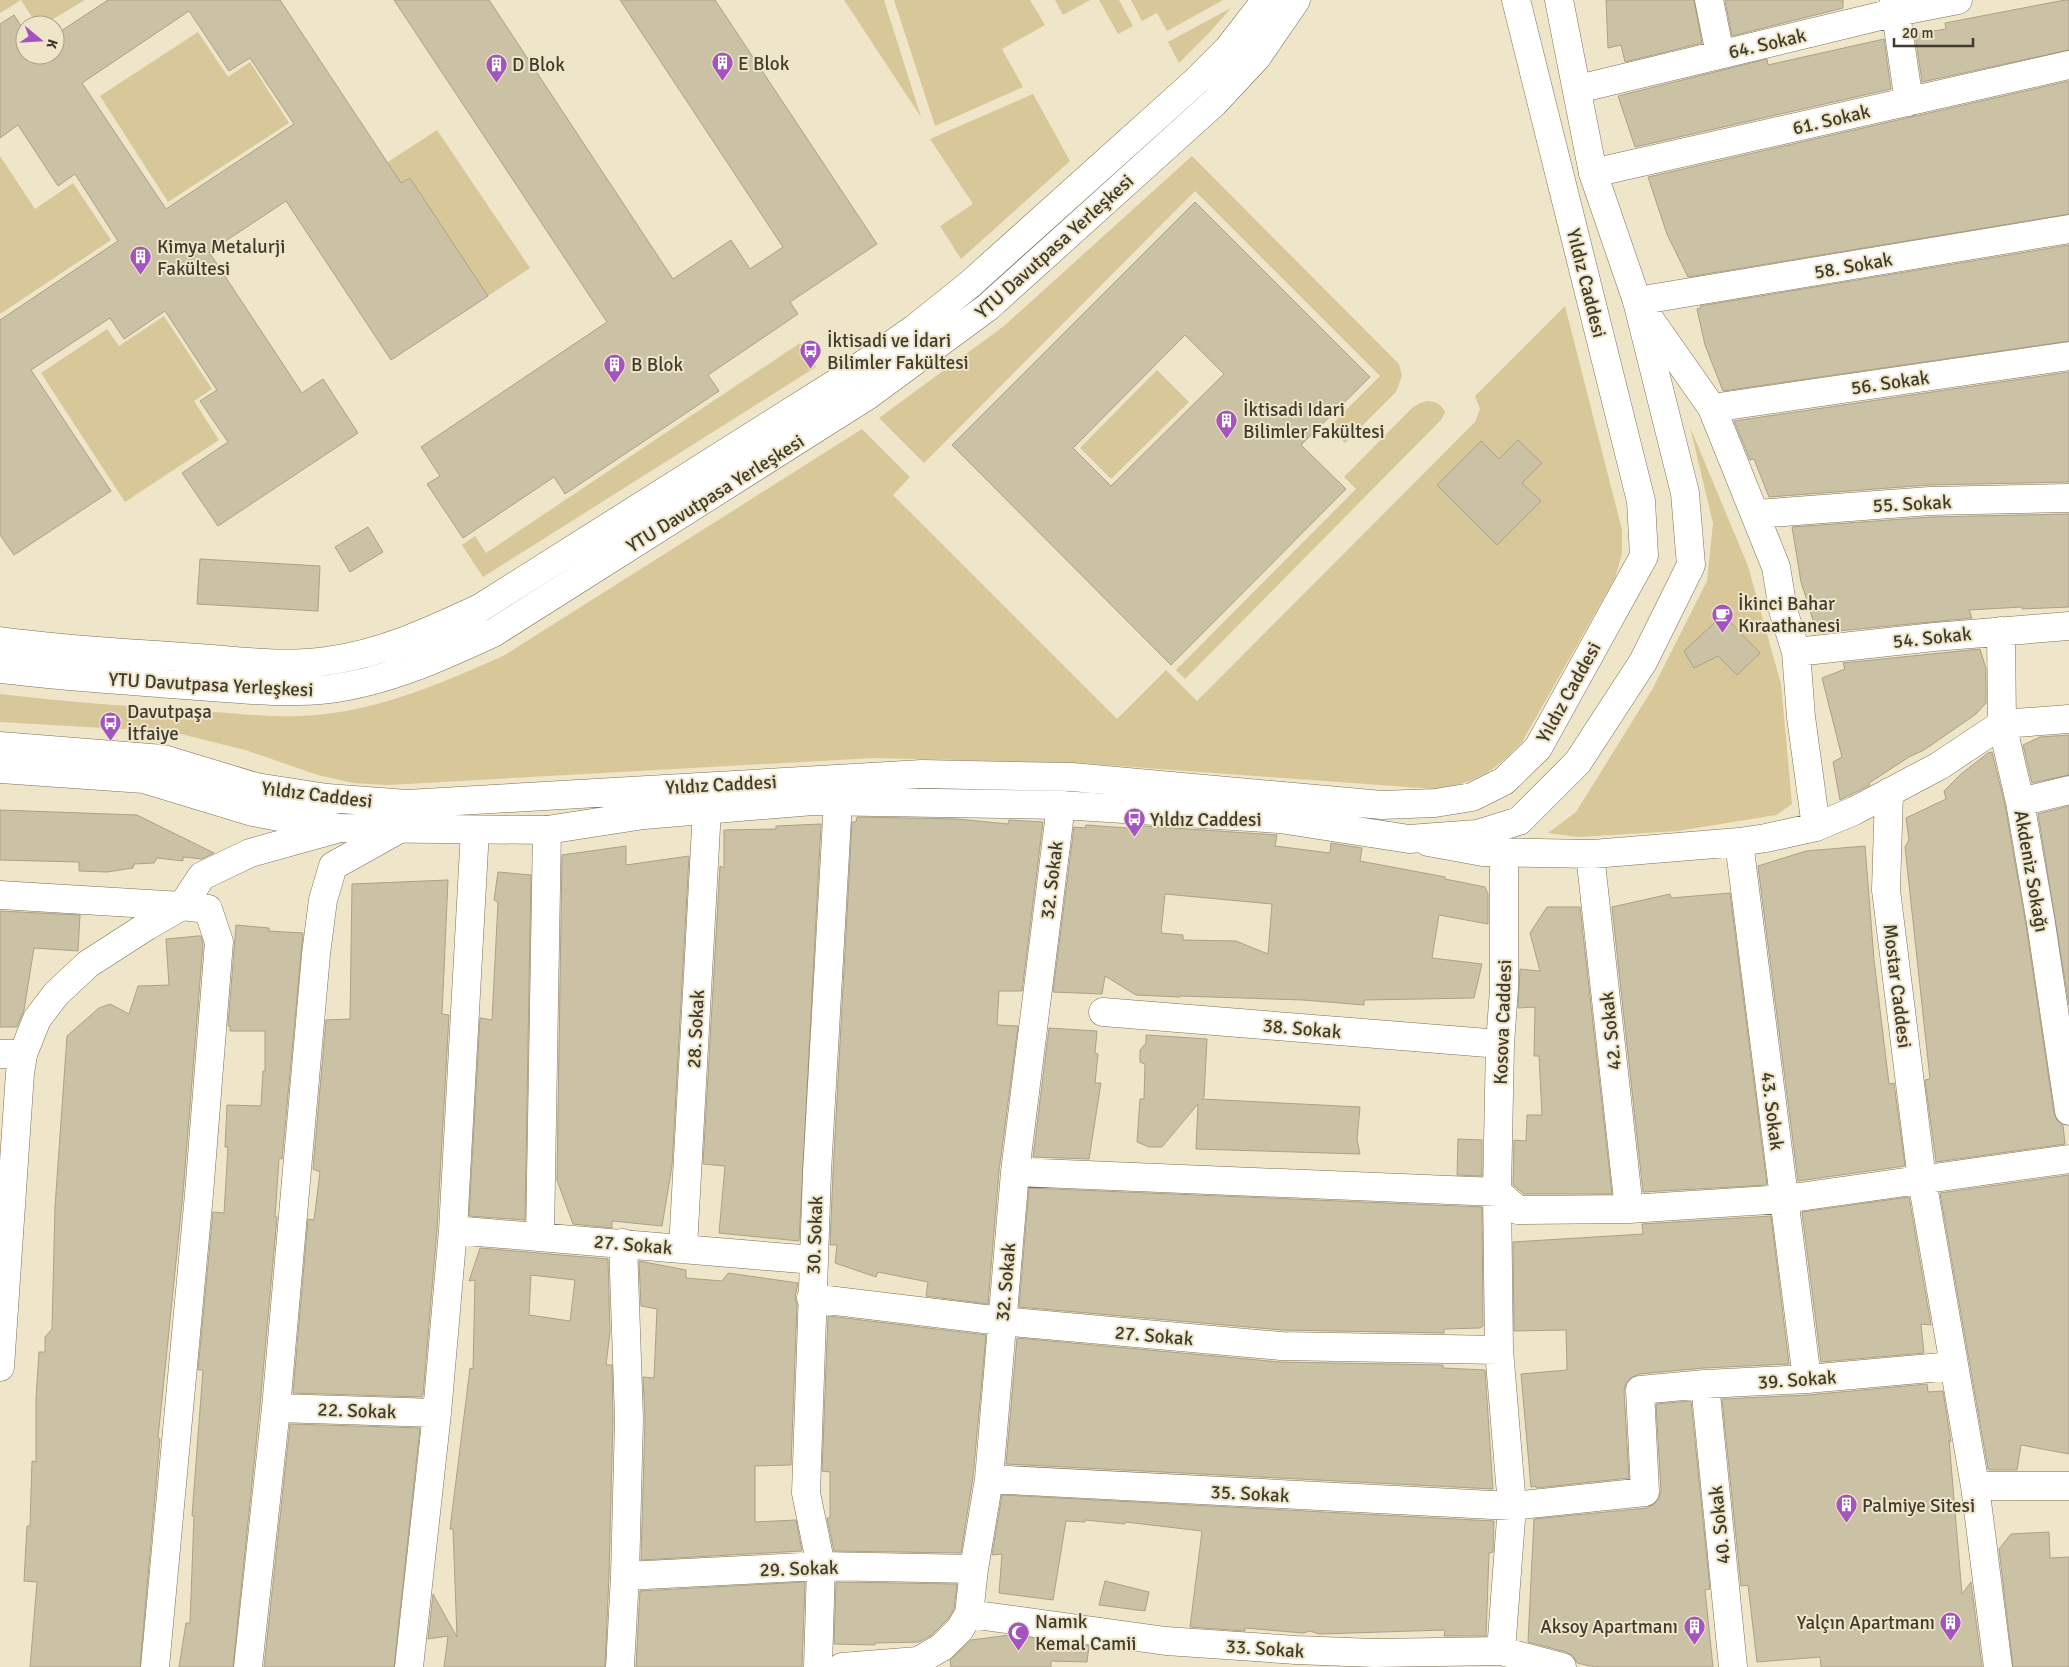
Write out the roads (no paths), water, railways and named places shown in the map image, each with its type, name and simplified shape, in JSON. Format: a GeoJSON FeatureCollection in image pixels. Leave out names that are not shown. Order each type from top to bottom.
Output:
{"type":"FeatureCollection","features":[{"type":"Feature","properties":{"kind":"street","name":"YTU Davutpasa Yerleşkesi"},"geometry":{"type":"LineString","coordinates":[[0,641],[84,650],[278,663],[326,661],[375,652],[427,633],[480,608],[842,380],[914,329],[969,284],[1195,82],[1228,49],[1266,0]]}},
{"type":"Feature","properties":{"kind":"street","name":"YTU Davutpasa Yerleşkesi"},"geometry":{"type":"LineString","coordinates":[[0,669],[82,678],[277,691],[329,689],[382,678],[438,659],[493,633],[862,400],[931,351],[988,307],[1214,102],[1256,57],[1296,0]]}},
{"type":"Feature","properties":{"kind":"street","name":"Yıldız Caddesi"},"geometry":{"type":"LineString","coordinates":[[0,746],[163,759],[256,787],[327,798],[407,804],[922,774],[1072,777],[1382,805],[1435,803],[1472,797],[1504,781],[1538,748],[1644,556],[1641,501],[1516,0]]}},
{"type":"Feature","properties":{"kind":"street"},"geometry":{"type":"LineString","coordinates":[[1409,839],[1477,834],[1520,821],[1578,762],[1643,662],[1691,565],[1685,493],[1637,301],[1593,173],[1559,0]]}},
{"type":"Feature","properties":{"kind":"street"},"geometry":{"type":"LineString","coordinates":[[1709,0],[1720,54]]}},
{"type":"Feature","properties":{"kind":"street","name":"64. Sokak"},"geometry":{"type":"LineString","coordinates":[[1578,89],[1720,54],[1896,6],[1958,0]]}},
{"type":"Feature","properties":{"kind":"street"},"geometry":{"type":"LineString","coordinates":[[1896,6],[1909,102]]}},
{"type":"Feature","properties":{"kind":"street","name":"61. Sokak"},"geometry":{"type":"LineString","coordinates":[[1593,173],[2069,65]]}},
{"type":"Feature","properties":{"kind":"street","name":"58. Sokak"},"geometry":{"type":"LineString","coordinates":[[1637,301],[2069,229]]}},
{"type":"Feature","properties":{"kind":"street"},"geometry":{"type":"LineString","coordinates":[[1637,301],[1712,408],[1776,567],[1783,610],[1796,652],[1801,717],[1816,827]]}},
{"type":"Feature","properties":{"kind":"street","name":"56. Sokak"},"geometry":{"type":"LineString","coordinates":[[1712,408],[2069,356]]}},
{"type":"Feature","properties":{"kind":"street","name":"55. Sokak"},"geometry":{"type":"LineString","coordinates":[[1756,514],[1930,501],[2069,498]]}},
{"type":"Feature","properties":{"kind":"street","name":"54. Sokak"},"geometry":{"type":"LineString","coordinates":[[1796,652],[2069,626]]}},
{"type":"Feature","properties":{"kind":"street","name":"Akdeniz Sokağı"},"geometry":{"type":"LineString","coordinates":[[2001,631],[2002,724],[2059,968],[2069,1111]]}},
{"type":"Feature","properties":{"kind":"street","name":"Yıldız Caddesi"},"geometry":{"type":"LineString","coordinates":[[0,769],[144,779],[253,812],[340,828],[547,830],[644,815],[813,801],[1060,805],[1280,819],[1483,852],[1590,854],[1739,842],[1816,827],[1854,812],[1940,766],[2002,724],[2069,719]]}},
{"type":"Feature","properties":{"kind":"street"},"geometry":{"type":"LineString","coordinates":[[2020,802],[2069,790]]}},
{"type":"Feature","properties":{"kind":"street","name":"Mostar Caddesi"},"geometry":{"type":"LineString","coordinates":[[1889,792],[1886,890],[1922,1180],[1975,1486],[1998,1667]]}},
{"type":"Feature","properties":{"kind":"street","name":"30. Sokak"},"geometry":{"type":"LineString","coordinates":[[818,1667],[821,1566],[806,1493],[812,1298],[838,801]]}},
{"type":"Feature","properties":{"kind":"street","name":"32. Sokak"},"geometry":{"type":"LineString","coordinates":[[842,1667],[918,1661],[942,1647],[960,1629],[969,1614],[974,1569],[989,1479],[1015,1172],[1060,805]]}},
{"type":"Feature","properties":{"kind":"street","name":"28. Sokak"},"geometry":{"type":"LineString","coordinates":[[683,1248],[707,809]]}},
{"type":"Feature","properties":{"kind":"street"},"geometry":{"type":"LineString","coordinates":[[0,1367],[12,1054],[56,994],[88,964],[182,906],[202,876],[250,852],[340,828]]}},
{"type":"Feature","properties":{"kind":"street"},"geometry":{"type":"LineString","coordinates":[[248,1667],[276,1408],[306,1054],[323,900],[333,866],[401,828]]}},
{"type":"Feature","properties":{"kind":"street"},"geometry":{"type":"LineString","coordinates":[[409,1667],[437,1412],[453,1230],[475,830]]}},
{"type":"Feature","properties":{"kind":"street"},"geometry":{"type":"LineString","coordinates":[[540,1236],[547,830]]}},
{"type":"Feature","properties":{"kind":"street","name":"43. Sokak"},"geometry":{"type":"LineString","coordinates":[[1739,842],[1807,1379]]}},
{"type":"Feature","properties":{"kind":"street","name":"Kosova Caddesi"},"geometry":{"type":"LineString","coordinates":[[1501,1651],[1512,1506],[1499,1350],[1497,1192],[1500,1044],[1504,989],[1504,852]]}},
{"type":"Feature","properties":{"kind":"street","name":"42. Sokak"},"geometry":{"type":"LineString","coordinates":[[1590,854],[1630,1209]]}},
{"type":"Feature","properties":{"kind":"street"},"geometry":{"type":"LineString","coordinates":[[0,895],[208,909],[219,942],[200,1194],[155,1667]]}},
{"type":"Feature","properties":{"kind":"street","name":"38. Sokak"},"geometry":{"type":"LineString","coordinates":[[1103,1012],[1500,1044]]}},
{"type":"Feature","properties":{"kind":"street"},"geometry":{"type":"LineString","coordinates":[[1015,1172],[1497,1192],[1518,1210],[1630,1209],[1784,1199],[2069,1159]]}},
{"type":"Feature","properties":{"kind":"street","name":"27. Sokak"},"geometry":{"type":"LineString","coordinates":[[453,1230],[814,1260]]}},
{"type":"Feature","properties":{"kind":"street"},"geometry":{"type":"LineString","coordinates":[[620,1667],[625,1576],[629,1419],[623,1243]]}},
{"type":"Feature","properties":{"kind":"street","name":"27. Sokak"},"geometry":{"type":"LineString","coordinates":[[812,1298],[1002,1321],[1281,1346],[1499,1350]]}},
{"type":"Feature","properties":{"kind":"street","name":"39. Sokak"},"geometry":{"type":"LineString","coordinates":[[1640,1390],[1705,1384],[1807,1379],[1953,1366]]}},
{"type":"Feature","properties":{"kind":"street","name":"40. Sokak"},"geometry":{"type":"LineString","coordinates":[[1705,1384],[1733,1667]]}},
{"type":"Feature","properties":{"kind":"street","name":"35. Sokak"},"geometry":{"type":"LineString","coordinates":[[989,1479],[1512,1506],[1645,1492],[1640,1390]]}},
{"type":"Feature","properties":{"kind":"street","name":"22. Sokak"},"geometry":{"type":"LineString","coordinates":[[276,1408],[437,1412]]}},
{"type":"Feature","properties":{"kind":"street"},"geometry":{"type":"LineString","coordinates":[[1975,1486],[2069,1486]]}},
{"type":"Feature","properties":{"kind":"street","name":"29. Sokak"},"geometry":{"type":"LineString","coordinates":[[625,1576],[821,1566],[974,1569]]}},
{"type":"Feature","properties":{"kind":"street","name":"33. Sokak"},"geometry":{"type":"LineString","coordinates":[[969,1614],[1296,1659],[1374,1653],[1501,1651],[1562,1667]]}},
{"type":"Feature","properties":{"kind":"place","name":"E Blok"},"geometry":{"type":"Point","coordinates":[722,82]}},
{"type":"Feature","properties":{"kind":"place","name":"D Blok"},"geometry":{"type":"Point","coordinates":[496,83]}},
{"type":"Feature","properties":{"kind":"place","name":"Kimya Metalurji Fakültesi"},"geometry":{"type":"Point","coordinates":[141,276]}},
{"type":"Feature","properties":{"kind":"place","name":"İktisadi ve İdari Bilimler Fakültesi"},"geometry":{"type":"Point","coordinates":[811,370]}},
{"type":"Feature","properties":{"kind":"place","name":"B Blok"},"geometry":{"type":"Point","coordinates":[615,383]}},
{"type":"Feature","properties":{"kind":"place","name":"İktisadi Idari Bilimler Fakültesi"},"geometry":{"type":"Point","coordinates":[1227,439]}},
{"type":"Feature","properties":{"kind":"place","name":"İkinci Bahar Kıraathanesi"},"geometry":{"type":"Point","coordinates":[1722,633]}},
{"type":"Feature","properties":{"kind":"place","name":"Davutpaşa İtfaiye"},"geometry":{"type":"Point","coordinates":[111,741]}},
{"type":"Feature","properties":{"kind":"place","name":"Yıldız Caddesi"},"geometry":{"type":"Point","coordinates":[1134,838]}},
{"type":"Feature","properties":{"kind":"place","name":"Palmiye Sitesi"},"geometry":{"type":"Point","coordinates":[1846,1524]}},
{"type":"Feature","properties":{"kind":"place","name":"Yalçın Apartmanı"},"geometry":{"type":"Point","coordinates":[1951,1641]}},
{"type":"Feature","properties":{"kind":"place","name":"Aksoy Apartmanı"},"geometry":{"type":"Point","coordinates":[1694,1645]}},
{"type":"Feature","properties":{"kind":"place","name":"Namık Kemal Camii"},"geometry":{"type":"Point","coordinates":[1019,1651]}}]}
